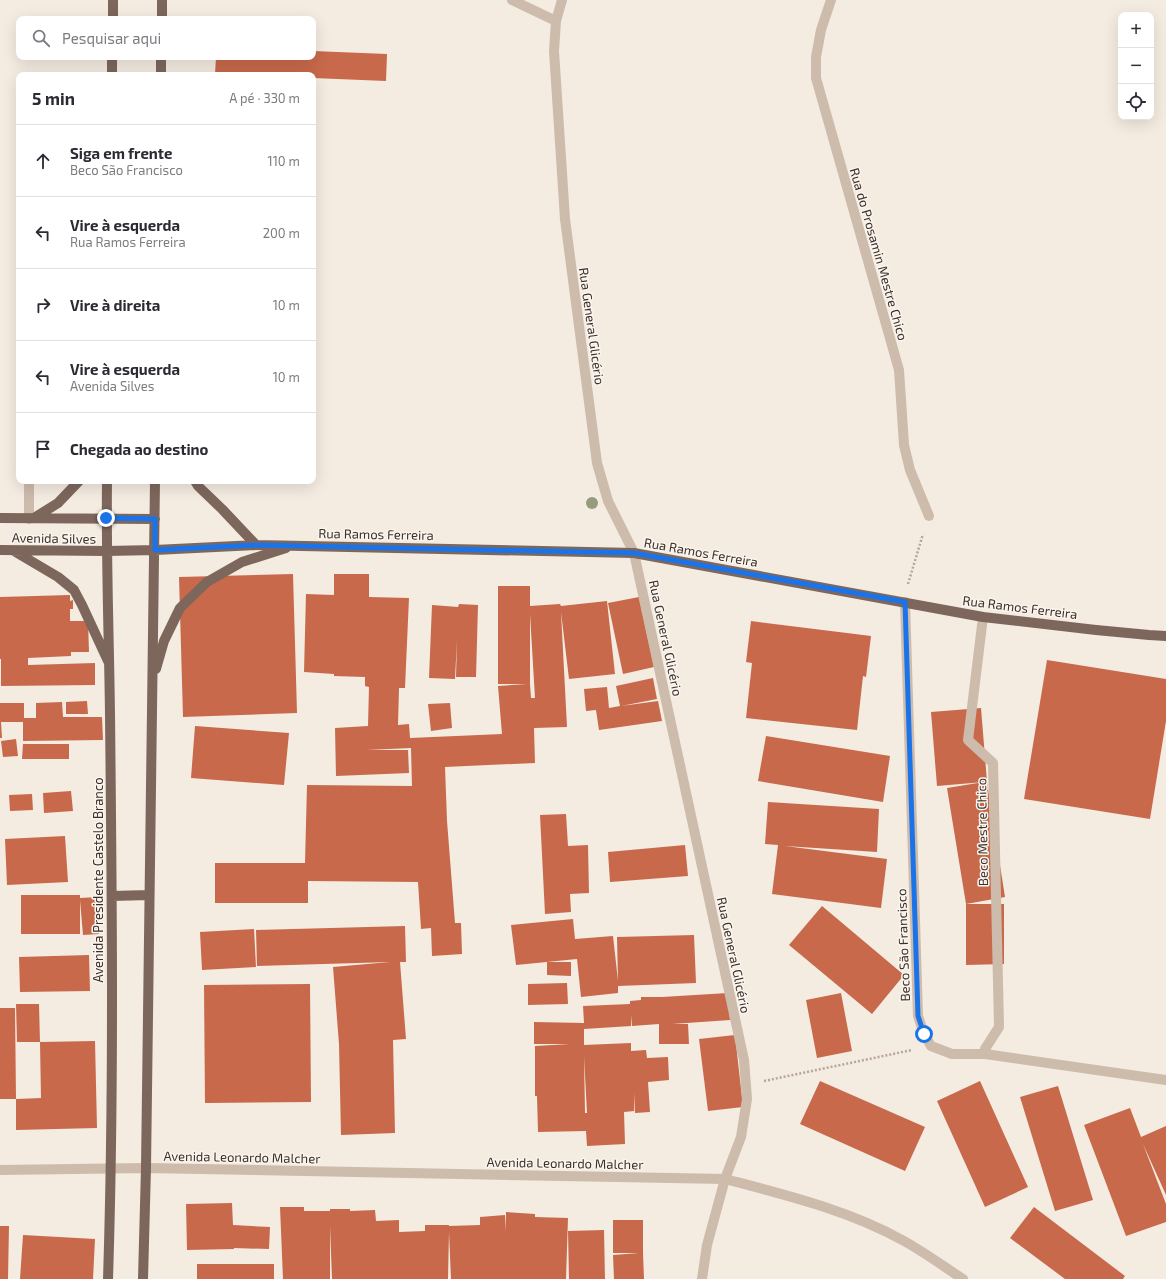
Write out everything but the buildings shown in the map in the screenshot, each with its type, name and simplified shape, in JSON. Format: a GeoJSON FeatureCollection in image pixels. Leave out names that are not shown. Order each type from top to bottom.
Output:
{"type":"FeatureCollection","features":[{"type":"Feature","properties":{"kind":"main road"},"geometry":{"type":"LineString","coordinates":[[113,0],[113,16]]}},
{"type":"Feature","properties":{"kind":"main road"},"geometry":{"type":"LineString","coordinates":[[162,0],[162,16]]}},
{"type":"Feature","properties":{"kind":"main road"},"geometry":{"type":"LineString","coordinates":[[112,60],[112,72]]}},
{"type":"Feature","properties":{"kind":"main road"},"geometry":{"type":"LineString","coordinates":[[161,60],[161,72]]}},
{"type":"Feature","properties":{"kind":"main road"},"geometry":{"type":"LineString","coordinates":[[31,519],[58,503],[76,484]]}},
{"type":"Feature","properties":{"kind":"main road","name":"Avenida Presidente Castelo Branco"},"geometry":{"type":"LineString","coordinates":[[107,484],[106,551],[110,665],[112,896],[111,1168],[108,1279]]}},
{"type":"Feature","properties":{"kind":"main road"},"geometry":{"type":"LineString","coordinates":[[143,1279],[146,1168],[155,484]]}},
{"type":"Feature","properties":{"kind":"main road"},"geometry":{"type":"LineString","coordinates":[[196,484],[256,545]]}},
{"type":"Feature","properties":{"kind":"main road","name":"Avenida Silves"},"geometry":{"type":"LineString","coordinates":[[0,518],[155,519]]}},
{"type":"Feature","properties":{"kind":"main road","name":"Rua Ramos Ferreira"},"geometry":{"type":"LineString","coordinates":[[155,550],[256,545],[634,553],[983,617],[1166,636]]}},
{"type":"Feature","properties":{"kind":"main road"},"geometry":{"type":"LineString","coordinates":[[152,683],[164,641],[180,608],[195,593],[207,582],[242,562],[295,546]]}},
{"type":"Feature","properties":{"kind":"main road","name":"Avenida Silves"},"geometry":{"type":"LineString","coordinates":[[0,550],[155,550]]}},
{"type":"Feature","properties":{"kind":"main road"},"geometry":{"type":"LineString","coordinates":[[12,550],[58,577],[74,590],[110,665]]}},
{"type":"Feature","properties":{"kind":"main road"},"geometry":{"type":"LineString","coordinates":[[112,896],[149,895]]}},
{"type":"Feature","properties":{"kind":"street"},"geometry":{"type":"LineString","coordinates":[[512,0],[556,21]]}},
{"type":"Feature","properties":{"kind":"street","name":"Rua General Glicério"},"geometry":{"type":"LineString","coordinates":[[562,0],[556,21],[554,51],[564,219],[597,463],[608,501],[634,553],[744,1060],[747,1099],[741,1137],[725,1179],[707,1245],[702,1279]]}},
{"type":"Feature","properties":{"kind":"street","name":"Rua do Prosamin Mestre Chico"},"geometry":{"type":"LineString","coordinates":[[831,0],[821,30],[816,57],[816,78],[899,370],[904,445],[910,470],[929,516]]}},
{"type":"Feature","properties":{"kind":"street"},"geometry":{"type":"LineString","coordinates":[[29,484],[31,519]]}},
{"type":"Feature","properties":{"kind":"street","name":"Beco São Francisco"},"geometry":{"type":"LineString","coordinates":[[904,602],[918,1016],[924,1034],[931,1046]]}},
{"type":"Feature","properties":{"kind":"street","name":"Beco Mestre Chico"},"geometry":{"type":"LineString","coordinates":[[983,617],[968,740],[993,763],[999,1027],[985,1048],[985,1054]]}},
{"type":"Feature","properties":{"kind":"street"},"geometry":{"type":"LineString","coordinates":[[931,1046],[952,1054],[985,1054],[1166,1080]]}},
{"type":"Feature","properties":{"kind":"street","name":"Avenida Leonardo Malcher"},"geometry":{"type":"LineString","coordinates":[[0,1170],[146,1168],[725,1179],[803,1199],[854,1217],[904,1241],[963,1279]]}},
{"type":"Feature","properties":{"kind":"path"},"geometry":{"type":"LineString","coordinates":[[904,602],[929,516]]}},
{"type":"Feature","properties":{"kind":"path"},"geometry":{"type":"LineString","coordinates":[[746,1084],[931,1046]]}},
{"type":"Feature","properties":{"kind":"route"},"geometry":{"type":"LineString","coordinates":[[106,518],[155,519],[155,550],[256,545],[634,553],[905,602],[918,1016],[924,1034]]}}]}
